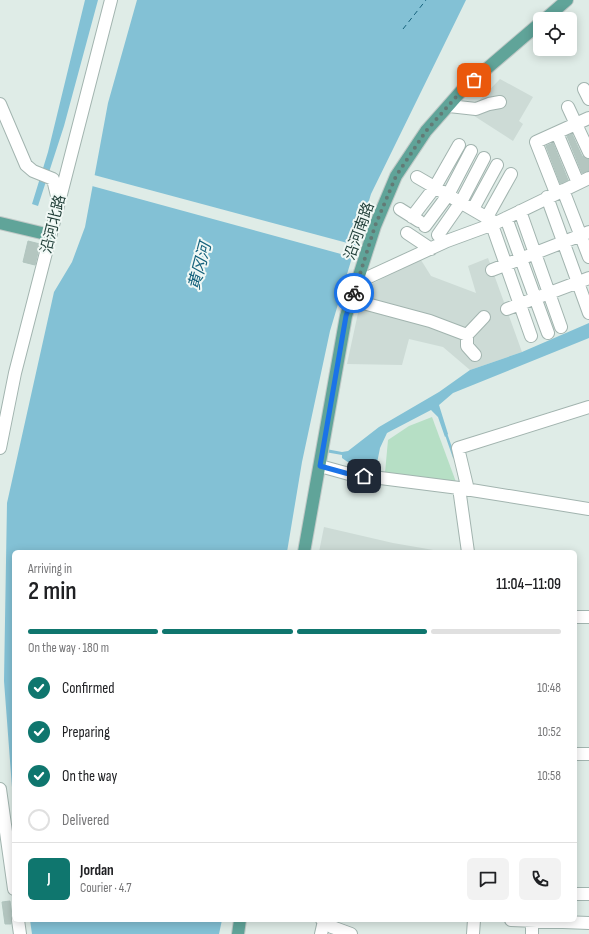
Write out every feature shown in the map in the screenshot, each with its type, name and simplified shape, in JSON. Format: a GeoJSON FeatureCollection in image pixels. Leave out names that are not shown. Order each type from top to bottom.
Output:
{"type":"FeatureCollection","features":[{"type":"Feature","properties":{"kind":"main road"},"geometry":{"type":"LineString","coordinates":[[553,12],[567,0]]}},
{"type":"Feature","properties":{"kind":"main road","name":"沿河南路"},"geometry":{"type":"LineString","coordinates":[[304,550],[346,316],[375,226],[396,176],[426,131],[463,89],[533,29]]}},
{"type":"Feature","properties":{"kind":"main road"},"geometry":{"type":"LineString","coordinates":[[1,225],[50,235]]}},
{"type":"Feature","properties":{"kind":"main road"},"geometry":{"type":"LineString","coordinates":[[238,934],[240,922]]}},
{"type":"Feature","properties":{"kind":"street","name":"沿河北路"},"geometry":{"type":"LineString","coordinates":[[0,448],[6,388],[50,235],[111,0]]}},
{"type":"Feature","properties":{"kind":"street"},"geometry":{"type":"LineString","coordinates":[[449,106],[476,109],[500,102]]}},
{"type":"Feature","properties":{"kind":"street"},"geometry":{"type":"LineString","coordinates":[[0,104],[26,165],[33,171],[53,179],[58,201]]}},
{"type":"Feature","properties":{"kind":"street"},"geometry":{"type":"LineString","coordinates":[[568,107],[589,152]]}},
{"type":"Feature","properties":{"kind":"street"},"geometry":{"type":"LineString","coordinates":[[589,118],[536,142],[555,193],[564,242],[584,280],[589,313]]}},
{"type":"Feature","properties":{"kind":"street"},"geometry":{"type":"LineString","coordinates":[[443,238],[520,211],[584,180],[557,133]]}},
{"type":"Feature","properties":{"kind":"street"},"geometry":{"type":"LineString","coordinates":[[412,217],[435,187],[459,144]]}},
{"type":"Feature","properties":{"kind":"street"},"geometry":{"type":"LineString","coordinates":[[425,226],[448,195],[471,151]]}},
{"type":"Feature","properties":{"kind":"street"},"geometry":{"type":"LineString","coordinates":[[358,282],[431,249],[443,238],[484,158]]}},
{"type":"Feature","properties":{"kind":"street"},"geometry":{"type":"LineString","coordinates":[[473,209],[497,165]]}},
{"type":"Feature","properties":{"kind":"street"},"geometry":{"type":"LineString","coordinates":[[511,174],[495,221],[506,265],[531,336]]}},
{"type":"Feature","properties":{"kind":"street"},"geometry":{"type":"LineString","coordinates":[[417,177],[495,221],[522,259],[537,298],[548,333]]}},
{"type":"Feature","properties":{"kind":"street"},"geometry":{"type":"LineString","coordinates":[[555,193],[585,234],[589,257]]}},
{"type":"Feature","properties":{"kind":"street"},"geometry":{"type":"LineString","coordinates":[[400,208],[443,238]]}},
{"type":"Feature","properties":{"kind":"street"},"geometry":{"type":"LineString","coordinates":[[520,211],[561,327]]}},
{"type":"Feature","properties":{"kind":"street"},"geometry":{"type":"LineString","coordinates":[[407,232],[431,249]]}},
{"type":"Feature","properties":{"kind":"street"},"geometry":{"type":"LineString","coordinates":[[492,270],[585,234]]}},
{"type":"Feature","properties":{"kind":"street"},"geometry":{"type":"LineString","coordinates":[[507,309],[584,280]]}},
{"type":"Feature","properties":{"kind":"street"},"geometry":{"type":"LineString","coordinates":[[352,300],[430,321],[467,335]]}},
{"type":"Feature","properties":{"kind":"street"},"geometry":{"type":"LineString","coordinates":[[475,355],[467,346],[467,335],[484,318]]}},
{"type":"Feature","properties":{"kind":"street"},"geometry":{"type":"LineString","coordinates":[[468,550],[458,448],[589,407]]}},
{"type":"Feature","properties":{"kind":"street"},"geometry":{"type":"LineString","coordinates":[[320,466],[349,474],[463,489],[589,509]]}},
{"type":"Feature","properties":{"kind":"street"},"geometry":{"type":"LineString","coordinates":[[577,617],[589,618]]}},
{"type":"Feature","properties":{"kind":"street"},"geometry":{"type":"LineString","coordinates":[[577,754],[589,754]]}},
{"type":"Feature","properties":{"kind":"street"},"geometry":{"type":"LineString","coordinates":[[0,789],[5,853],[12,881]]}},
{"type":"Feature","properties":{"kind":"street"},"geometry":{"type":"LineString","coordinates":[[577,894],[589,894]]}},
{"type":"Feature","properties":{"kind":"street"},"geometry":{"type":"LineString","coordinates":[[18,922],[20,934]]}},
{"type":"Feature","properties":{"kind":"street"},"geometry":{"type":"LineString","coordinates":[[321,934],[323,922]]}},
{"type":"Feature","properties":{"kind":"street"},"geometry":{"type":"LineString","coordinates":[[325,922],[351,934]]}},
{"type":"Feature","properties":{"kind":"street"},"geometry":{"type":"LineString","coordinates":[[473,934],[474,922]]}},
{"type":"Feature","properties":{"kind":"street"},"geometry":{"type":"LineString","coordinates":[[532,922],[532,934]]}},
{"type":"Feature","properties":{"kind":"street"},"geometry":{"type":"LineString","coordinates":[[546,922],[568,925],[589,923]]}},
{"type":"Feature","properties":{"kind":"shaded area"},"geometry":{"type":"Polygon","coordinates":[[[500,79],[533,97],[519,121],[523,124],[513,141],[468,112],[500,79]]]}},
{"type":"Feature","properties":{"kind":"shaded area"},"geometry":{"type":"Polygon","coordinates":[[[488,258],[522,352],[470,370],[443,347],[409,339],[402,365],[347,364],[358,313],[370,285],[421,260],[431,276],[476,293],[468,266],[488,258]]]}},
{"type":"Feature","properties":{"kind":"shaded area"},"geometry":{"type":"Polygon","coordinates":[[[324,527],[393,543],[433,550],[319,550],[324,527]]]}},
{"type":"Feature","properties":{"kind":"green space"},"geometry":{"type":"Polygon","coordinates":[[[432,417],[456,482],[385,473],[388,440],[409,426],[432,417]]]}},
{"type":"Feature","properties":{"kind":"water"},"geometry":{"type":"Polygon","coordinates":[[[85,0],[98,0],[64,126],[38,206],[32,204],[48,152],[85,0]]]}},
{"type":"Feature","properties":{"kind":"water","name":"黄冈河"},"geometry":{"type":"Polygon","coordinates":[[[137,0],[466,0],[371,194],[330,331],[302,462],[287,550],[12,550],[12,787],[4,681],[7,503],[54,292],[72,262],[85,227],[108,103],[137,0]]]}},
{"type":"Feature","properties":{"kind":"water"},"geometry":{"type":"Polygon","coordinates":[[[589,323],[589,338],[453,393],[439,405],[448,434],[445,437],[438,417],[431,410],[387,433],[380,448],[376,468],[352,465],[342,458],[342,455],[325,452],[326,449],[342,452],[348,451],[379,427],[439,392],[470,370],[522,352],[589,323]]]}},
{"type":"Feature","properties":{"kind":"water"},"geometry":{"type":"Polygon","coordinates":[[[30,922],[222,922],[219,934],[32,934],[30,922]]]}},
{"type":"Feature","properties":{"kind":"pier"},"geometry":{"type":"Polygon","coordinates":[[[94,175],[355,245],[352,257],[92,186],[94,175]]]}},
{"type":"Feature","properties":{"kind":"building"},"geometry":{"type":"Polygon","coordinates":[[[572,134],[582,156],[589,159],[589,171],[582,173],[567,136],[572,134]]]}},
{"type":"Feature","properties":{"kind":"building"},"geometry":{"type":"Polygon","coordinates":[[[553,143],[568,180],[562,183],[560,183],[546,146],[553,143]]]}},
{"type":"Feature","properties":{"kind":"building"},"geometry":{"type":"Polygon","coordinates":[[[28,241],[40,244],[35,265],[23,262],[28,241]]]}},
{"type":"Feature","properties":{"kind":"building"},"geometry":{"type":"Polygon","coordinates":[[[10,901],[12,915],[11,924],[5,924],[2,902],[10,901]]]}},
{"type":"Feature","properties":{"kind":"waterway"},"geometry":{"type":"LineString","coordinates":[[446,434],[454,457]]}},
{"type":"Feature","properties":{"kind":"ferry route"},"geometry":{"type":"LineString","coordinates":[[403,29],[426,0]]}},
{"type":"Feature","properties":{"kind":"way so far"},"geometry":{"type":"LineString","coordinates":[[354,293],[375,226],[396,176],[426,131],[463,89],[474,80]]}},
{"type":"Feature","properties":{"kind":"route"},"geometry":{"type":"LineString","coordinates":[[354,293],[346,316],[320,466],[349,474],[364,476]]}}]}
